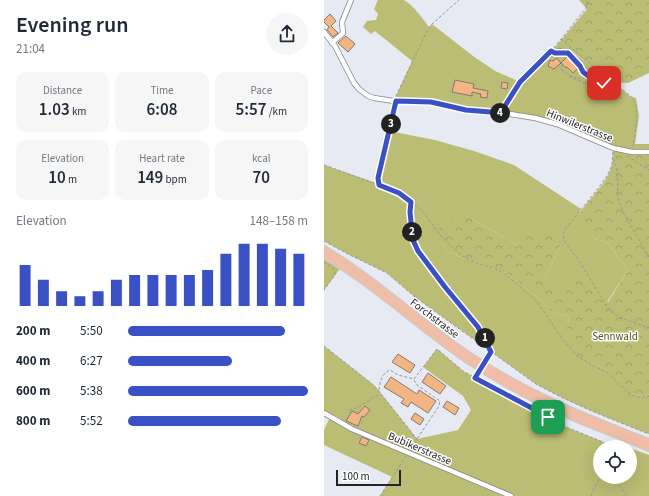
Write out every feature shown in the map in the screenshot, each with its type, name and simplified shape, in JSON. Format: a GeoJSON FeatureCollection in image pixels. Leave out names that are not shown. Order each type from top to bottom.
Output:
{"type":"FeatureCollection","features":[{"type":"Feature","properties":{"kind":"highway","name":"Forchstrasse"},"geometry":{"type":"LineString","coordinates":[[324,249],[372,281],[449,341],[503,377],[559,406],[649,442]]}},
{"type":"Feature","properties":{"kind":"highway","name":"Forchstrasse"},"geometry":{"type":"LineString","coordinates":[[324,255],[360,278],[445,344],[495,378],[556,410],[649,448]]}},
{"type":"Feature","properties":{"kind":"street"},"geometry":{"type":"LineString","coordinates":[[332,43],[343,33],[342,22],[351,0]]}},
{"type":"Feature","properties":{"kind":"street","name":"Hinwilerstrasse"},"geometry":{"type":"LineString","coordinates":[[324,32],[332,43],[350,78],[363,93],[374,98],[395,101],[431,102],[466,110],[524,116],[550,122],[620,150],[649,152]]}},
{"type":"Feature","properties":{"kind":"street"},"geometry":{"type":"LineString","coordinates":[[503,113],[503,109],[520,82],[551,51],[559,53],[567,52],[569,54]]}},
{"type":"Feature","properties":{"kind":"street","name":"Bubikerstrasse"},"geometry":{"type":"LineString","coordinates":[[324,413],[352,429],[511,496]]}},
{"type":"Feature","properties":{"kind":"path"},"geometry":{"type":"LineString","coordinates":[[379,185],[378,178],[395,101],[427,31],[432,24],[459,0]]}},
{"type":"Feature","properties":{"kind":"path"},"geometry":{"type":"LineString","coordinates":[[551,51],[586,8],[589,0]]}},
{"type":"Feature","properties":{"kind":"path"},"geometry":{"type":"LineString","coordinates":[[561,39],[633,98],[637,110],[632,152]]}},
{"type":"Feature","properties":{"kind":"path"},"geometry":{"type":"LineString","coordinates":[[569,54],[580,66],[583,72]]}},
{"type":"Feature","properties":{"kind":"path"},"geometry":{"type":"LineString","coordinates":[[563,66],[562,70],[570,77],[621,98],[622,97],[616,90],[609,88],[604,83],[597,81],[578,69]]}},
{"type":"Feature","properties":{"kind":"path"},"geometry":{"type":"LineString","coordinates":[[570,76],[579,79],[583,72]]}},
{"type":"Feature","properties":{"kind":"path"},"geometry":{"type":"LineString","coordinates":[[594,87],[597,85],[597,81]]}},
{"type":"Feature","properties":{"kind":"path"},"geometry":{"type":"LineString","coordinates":[[614,148],[611,167],[607,176],[566,228],[563,235],[564,240],[582,264],[609,310],[619,317],[649,328]]}},
{"type":"Feature","properties":{"kind":"path"},"geometry":{"type":"LineString","coordinates":[[620,150],[649,170]]}},
{"type":"Feature","properties":{"kind":"path"},"geometry":{"type":"LineString","coordinates":[[612,159],[617,168],[618,197],[621,206],[625,216],[649,257]]}},
{"type":"Feature","properties":{"kind":"path"},"geometry":{"type":"LineString","coordinates":[[324,165],[399,193],[426,214],[437,232],[461,255],[503,273],[536,301],[561,337],[576,355],[607,372],[630,394],[641,398],[649,396]]}},
{"type":"Feature","properties":{"kind":"path"},"geometry":{"type":"LineString","coordinates":[[411,202],[410,212],[413,240],[418,251],[478,327],[491,352]]}},
{"type":"Feature","properties":{"kind":"path"},"geometry":{"type":"LineString","coordinates":[[324,241],[387,273],[415,297],[536,384],[576,405],[649,434]]}},
{"type":"Feature","properties":{"kind":"path"},"geometry":{"type":"LineString","coordinates":[[324,262],[333,268],[336,274],[324,290]]}},
{"type":"Feature","properties":{"kind":"path"},"geometry":{"type":"LineString","coordinates":[[324,346],[371,383],[381,393],[417,439]]}},
{"type":"Feature","properties":{"kind":"path"},"geometry":{"type":"LineString","coordinates":[[414,379],[437,348],[463,371],[475,378],[566,428],[598,440]]}},
{"type":"Feature","properties":{"kind":"path"},"geometry":{"type":"LineString","coordinates":[[475,378],[491,352]]}},
{"type":"Feature","properties":{"kind":"path"},"geometry":{"type":"LineString","coordinates":[[378,390],[380,381],[386,372],[390,370],[414,379],[417,385],[440,401],[439,406],[408,452]]}},
{"type":"Feature","properties":{"kind":"path"},"geometry":{"type":"LineString","coordinates":[[349,410],[356,408],[381,393]]}},
{"type":"Feature","properties":{"kind":"path"},"geometry":{"type":"LineString","coordinates":[[380,496],[404,458]]}},
{"type":"Feature","properties":{"kind":"path"},"geometry":{"type":"LineString","coordinates":[[591,496],[597,484]]}},
{"type":"Feature","properties":{"kind":"path"},"geometry":{"type":"LineString","coordinates":[[618,484],[627,496]]}},
{"type":"Feature","properties":{"kind":"green space"},"geometry":{"type":"Polygon","coordinates":[[[378,0],[406,1],[429,27],[432,24],[495,71],[520,82],[552,51],[571,52],[590,64],[631,97],[636,98],[639,116],[635,144],[649,144],[649,152],[620,150],[543,119],[483,112],[442,104],[394,101],[412,61],[375,31],[371,34],[363,27],[367,21],[376,20],[378,14],[374,9],[378,0]]]}},
{"type":"Feature","properties":{"kind":"green space"},"geometry":{"type":"Polygon","coordinates":[[[579,0],[649,0],[649,73],[628,83],[612,82],[572,52],[552,51],[587,9],[579,0]]]}},
{"type":"Feature","properties":{"kind":"green space"},"geometry":{"type":"Polygon","coordinates":[[[389,131],[435,140],[474,151],[514,165],[581,209],[578,218],[595,239],[608,243],[628,270],[607,302],[556,287],[545,277],[561,245],[519,246],[463,214],[441,242],[447,252],[508,274],[541,300],[553,313],[568,316],[569,324],[590,363],[606,370],[631,393],[644,397],[649,394],[649,434],[578,405],[536,384],[415,297],[387,273],[324,241],[324,165],[379,184],[378,178],[389,131]]]}},
{"type":"Feature","properties":{"kind":"green space","name":"Sennwald"},"geometry":{"type":"Polygon","coordinates":[[[613,148],[649,152],[649,394],[644,397],[630,393],[606,370],[590,363],[577,354],[563,335],[569,324],[568,316],[553,313],[541,300],[508,274],[447,252],[441,242],[435,246],[431,241],[438,229],[463,214],[519,246],[530,230],[552,236],[561,245],[545,277],[557,287],[582,272],[608,302],[628,270],[608,243],[595,239],[577,218],[607,177],[612,166],[613,148]]]}},
{"type":"Feature","properties":{"kind":"green space"},"geometry":{"type":"Polygon","coordinates":[[[324,255],[342,266],[324,290],[324,255]]]}},
{"type":"Feature","properties":{"kind":"green space"},"geometry":{"type":"Polygon","coordinates":[[[324,346],[375,386],[417,439],[458,430],[471,410],[463,396],[423,367],[437,349],[470,375],[566,427],[598,440],[593,440],[593,484],[637,484],[637,451],[649,455],[649,496],[380,496],[392,477],[324,445],[324,430],[330,417],[324,413],[324,346]]]}},
{"type":"Feature","properties":{"kind":"building"},"geometry":{"type":"Polygon","coordinates":[[[330,14],[336,21],[331,26],[338,33],[333,37],[327,30],[329,27],[324,22],[330,14]]]}},
{"type":"Feature","properties":{"kind":"building"},"geometry":{"type":"Polygon","coordinates":[[[346,36],[355,44],[348,52],[338,43],[346,36]]]}},
{"type":"Feature","properties":{"kind":"building"},"geometry":{"type":"Polygon","coordinates":[[[567,57],[578,68],[573,73],[561,63],[567,57]]]}},
{"type":"Feature","properties":{"kind":"building"},"geometry":{"type":"Polygon","coordinates":[[[557,58],[561,63],[554,69],[548,66],[550,60],[553,61],[557,58]]]}},
{"type":"Feature","properties":{"kind":"building"},"geometry":{"type":"Polygon","coordinates":[[[592,70],[598,74],[595,78],[589,74],[592,70]]]}},
{"type":"Feature","properties":{"kind":"building"},"geometry":{"type":"Polygon","coordinates":[[[455,80],[474,84],[473,88],[488,91],[487,98],[480,97],[481,94],[472,92],[472,96],[452,92],[455,80]]]}},
{"type":"Feature","properties":{"kind":"building"},"geometry":{"type":"Polygon","coordinates":[[[502,82],[508,83],[507,89],[501,88],[502,82]]]}},
{"type":"Feature","properties":{"kind":"building"},"geometry":{"type":"Polygon","coordinates":[[[398,354],[415,365],[410,373],[392,362],[398,354]]]}},
{"type":"Feature","properties":{"kind":"building"},"geometry":{"type":"Polygon","coordinates":[[[428,373],[446,386],[440,394],[422,382],[428,373]]]}},
{"type":"Feature","properties":{"kind":"building"},"geometry":{"type":"Polygon","coordinates":[[[391,377],[417,394],[419,390],[436,401],[428,413],[411,402],[408,407],[401,403],[404,399],[384,387],[391,377]]]}},
{"type":"Feature","properties":{"kind":"building"},"geometry":{"type":"Polygon","coordinates":[[[447,401],[459,408],[455,415],[443,407],[447,401]]]}},
{"type":"Feature","properties":{"kind":"building"},"geometry":{"type":"Polygon","coordinates":[[[365,406],[370,410],[364,417],[362,416],[358,426],[346,421],[352,411],[358,414],[365,406]]]}},
{"type":"Feature","properties":{"kind":"building"},"geometry":{"type":"Polygon","coordinates":[[[415,413],[424,419],[420,425],[411,419],[415,413]]]}},
{"type":"Feature","properties":{"kind":"building"},"geometry":{"type":"Polygon","coordinates":[[[362,437],[369,440],[366,446],[359,443],[362,437]]]}},
{"type":"Feature","properties":{"kind":"route"},"geometry":{"type":"LineString","coordinates":[[548,417],[475,378],[491,352],[488,344],[475,323],[418,251],[413,240],[410,212],[411,202],[399,193],[379,185],[378,178],[396,101],[431,102],[466,110],[503,113],[503,109],[520,82],[551,51],[555,53],[567,52],[580,66],[583,72],[594,80],[604,83]]}}]}
